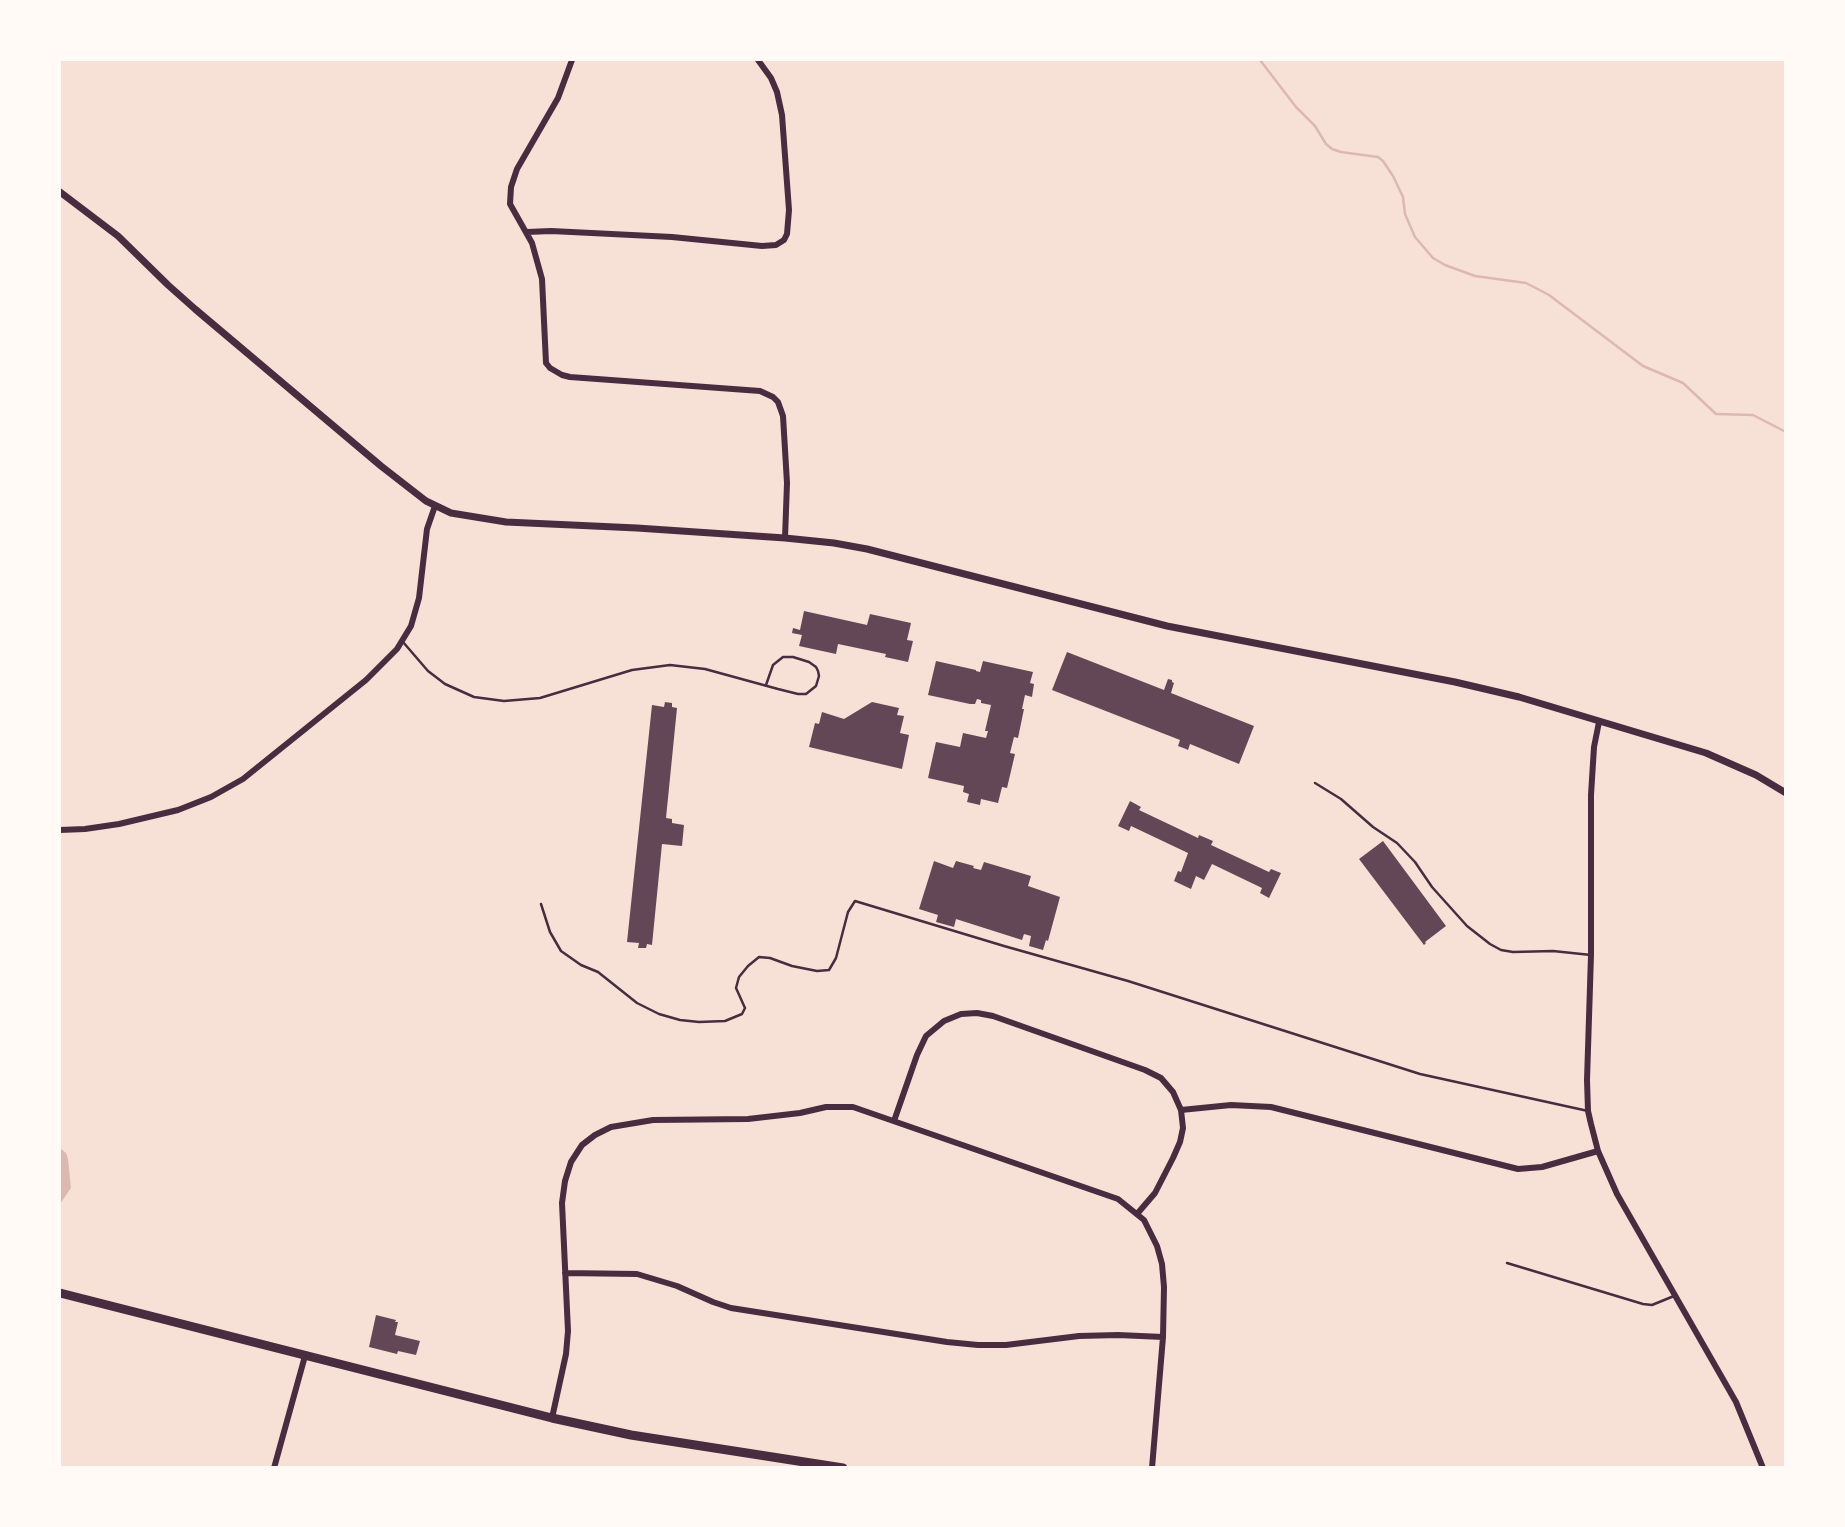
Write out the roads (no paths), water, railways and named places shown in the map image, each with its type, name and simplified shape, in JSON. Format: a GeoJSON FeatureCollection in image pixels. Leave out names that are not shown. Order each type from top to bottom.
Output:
{"type":"FeatureCollection","features":[{"type":"Feature","properties":{"kind":"main road"},"geometry":{"type":"LineString","coordinates":[[60,1293],[552,1418],[631,1434],[843,1468]]}},
{"type":"Feature","properties":{"kind":"street"},"geometry":{"type":"LineString","coordinates":[[572,60],[558,98],[511,182],[510,204],[532,243],[542,279],[547,363],[550,368],[570,377],[760,391],[773,397],[783,416],[786,468],[785,538]]}},
{"type":"Feature","properties":{"kind":"street"},"geometry":{"type":"LineString","coordinates":[[527,232],[672,237],[762,246],[776,245],[784,240],[787,234],[789,186],[782,115],[771,78],[758,60]]}},
{"type":"Feature","properties":{"kind":"street"},"geometry":{"type":"LineString","coordinates":[[60,192],[118,236],[195,309],[381,466],[417,495],[435,506],[460,515],[506,522],[785,538],[867,549],[1167,626],[1474,686],[1534,701],[1720,758],[1786,793]]}},
{"type":"Feature","properties":{"kind":"street"},"geometry":{"type":"LineString","coordinates":[[60,830],[85,829],[137,820],[190,806],[221,792],[250,774],[366,680],[391,657],[411,626],[427,529],[435,506]]}},
{"type":"Feature","properties":{"kind":"street"},"geometry":{"type":"LineString","coordinates":[[1600,722],[1594,747],[1592,777],[1588,1111],[1598,1151],[1610,1180],[1736,1402],[1763,1468]]}},
{"type":"Feature","properties":{"kind":"street"},"geometry":{"type":"LineString","coordinates":[[894,1121],[926,1036],[944,1021],[969,1013],[993,1016],[1154,1073],[1173,1092],[1181,1110],[1183,1128],[1177,1150],[1155,1193],[1137,1214]]}},
{"type":"Feature","properties":{"kind":"street"},"geometry":{"type":"LineString","coordinates":[[1181,1110],[1231,1105],[1271,1107],[1518,1169],[1542,1167],[1598,1151]]}},
{"type":"Feature","properties":{"kind":"street"},"geometry":{"type":"LineString","coordinates":[[552,1418],[566,1354],[568,1331],[562,1203],[571,1162],[582,1146],[611,1127],[653,1120],[748,1119],[840,1106],[853,1107],[1118,1199],[1144,1220],[1157,1246],[1164,1287],[1163,1337],[1152,1468]]}},
{"type":"Feature","properties":{"kind":"street"},"geometry":{"type":"LineString","coordinates":[[565,1272],[637,1274],[677,1286],[713,1302],[750,1312],[947,1342],[1006,1345],[1079,1336],[1163,1337]]}},
{"type":"Feature","properties":{"kind":"street"},"geometry":{"type":"LineString","coordinates":[[274,1468],[305,1356]]}},
{"type":"Feature","properties":{"kind":"lane"},"geometry":{"type":"LineString","coordinates":[[402,642],[428,671],[445,684],[464,694],[492,700],[540,698],[632,670],[670,665],[695,667],[798,694],[806,694],[817,686],[818,671],[809,662],[783,657],[773,665],[766,685]]}},
{"type":"Feature","properties":{"kind":"lane"},"geometry":{"type":"LineString","coordinates":[[1315,783],[1341,799],[1373,827],[1397,843],[1467,926],[1490,944],[1513,952],[1553,951],[1591,955]]}},
{"type":"Feature","properties":{"kind":"lane"},"geometry":{"type":"LineString","coordinates":[[541,904],[550,932],[561,951],[581,965],[598,972],[637,1003],[659,1014],[680,1020],[725,1021],[742,1014],[746,1008],[736,988],[739,977],[759,957],[817,971],[828,970],[836,958],[848,912],[855,901],[990,943],[1128,981],[1434,1078],[1588,1111]]}},
{"type":"Feature","properties":{"kind":"lane"},"geometry":{"type":"LineString","coordinates":[[1507,1263],[1643,1304],[1653,1305],[1674,1296]]}},
{"type":"Feature","properties":{"kind":"waterway"},"geometry":{"type":"LineString","coordinates":[[1260,60],[1332,149],[1378,157],[1383,161],[1403,197],[1405,214],[1415,237],[1433,258],[1475,276],[1526,283],[1549,295],[1643,366],[1683,383],[1716,414],[1753,415],[1786,432]]}}]}
